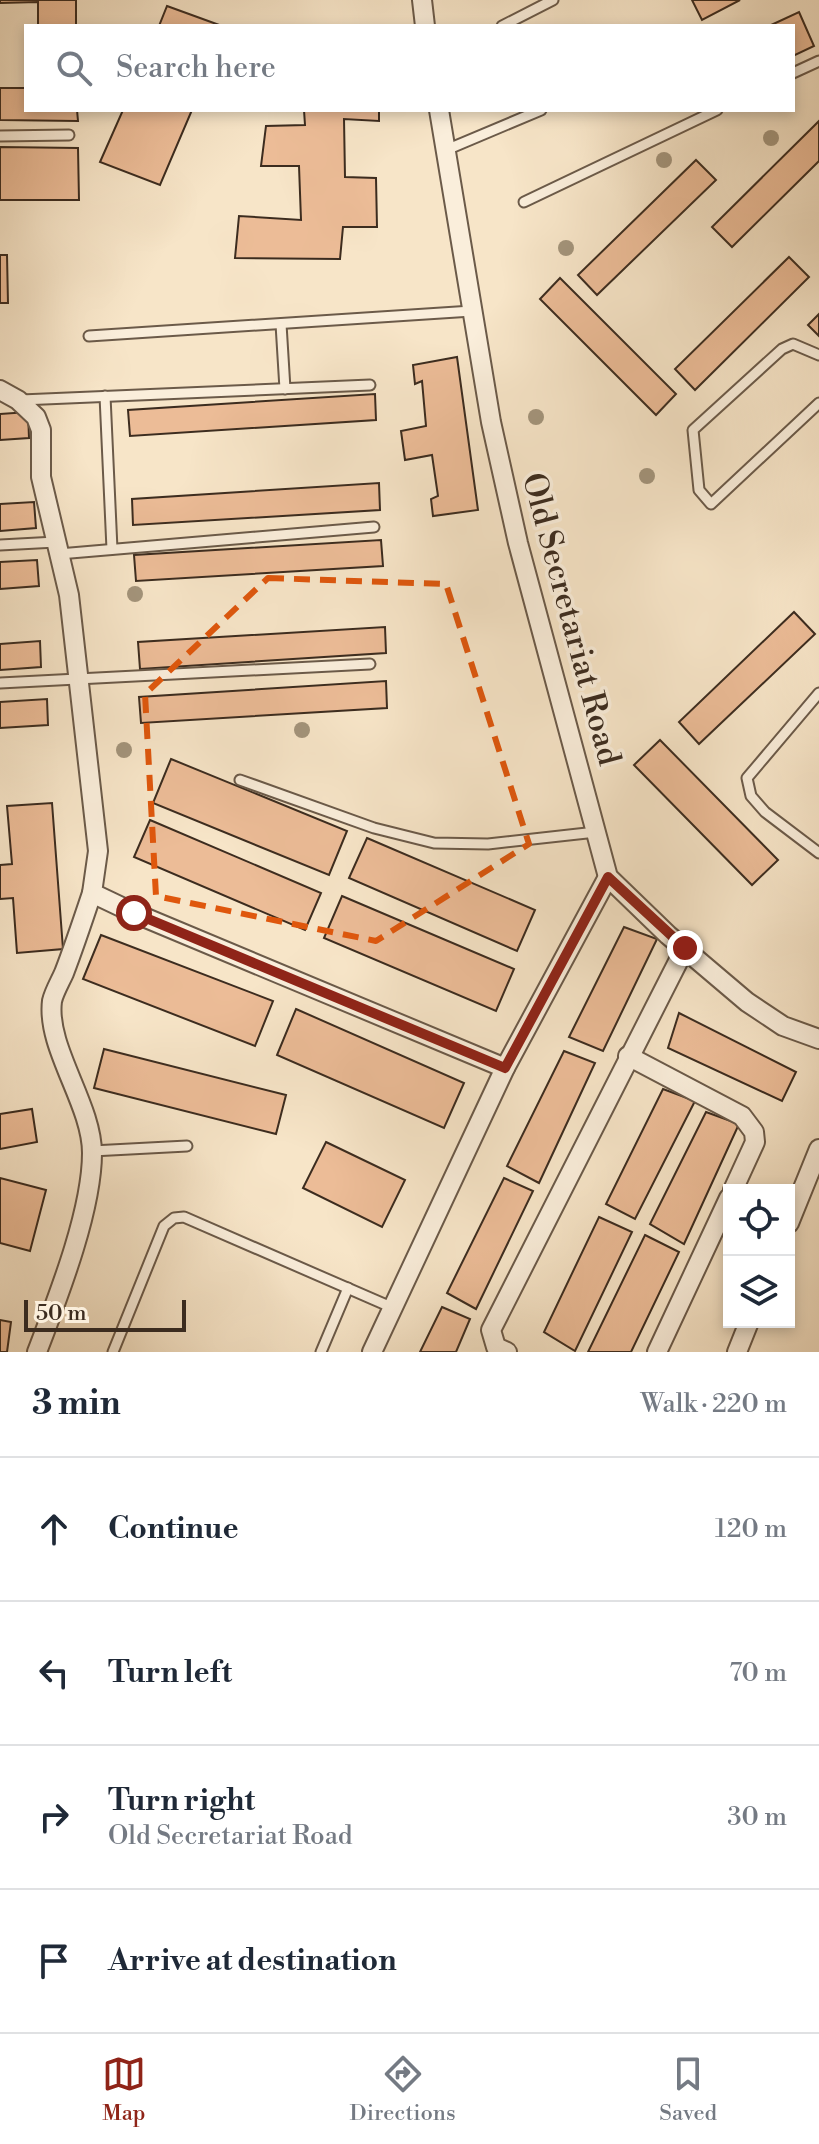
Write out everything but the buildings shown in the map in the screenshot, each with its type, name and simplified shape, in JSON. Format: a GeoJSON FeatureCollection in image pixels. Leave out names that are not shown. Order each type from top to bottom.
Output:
{"type":"FeatureCollection","features":[{"type":"Feature","properties":{"kind":"street"},"geometry":{"type":"LineString","coordinates":[[422,0],[425,24]]}},
{"type":"Feature","properties":{"kind":"street","name":"Old Secretariat Road"},"geometry":{"type":"LineString","coordinates":[[439,112],[491,422],[518,543],[608,877]]}},
{"type":"Feature","properties":{"kind":"street"},"geometry":{"type":"LineString","coordinates":[[0,390],[18,400],[36,417],[41,430],[41,477],[69,595],[98,851],[92,893],[64,974],[52,999],[53,1023],[83,1110],[92,1151],[90,1184],[59,1293],[37,1352]]}},
{"type":"Feature","properties":{"kind":"street"},"geometry":{"type":"LineString","coordinates":[[372,1352],[505,1068],[608,877],[747,1002],[783,1026],[819,1039]]}},
{"type":"Feature","properties":{"kind":"street"},"geometry":{"type":"LineString","coordinates":[[92,893],[505,1068]]}},
{"type":"Feature","properties":{"kind":"street"},"geometry":{"type":"LineString","coordinates":[[507,1352],[496,1347],[491,1330],[685,948]]}},
{"type":"Feature","properties":{"kind":"street"},"geometry":{"type":"LineString","coordinates":[[628,1056],[742,1116],[754,1132],[755,1142],[736,1184]]}},
{"type":"Feature","properties":{"kind":"street"},"geometry":{"type":"LineString","coordinates":[[795,1208],[819,1149]]}},
{"type":"Feature","properties":{"kind":"street"},"geometry":{"type":"LineString","coordinates":[[657,1352],[723,1211]]}},
{"type":"Feature","properties":{"kind":"street"},"geometry":{"type":"LineString","coordinates":[[737,1352],[747,1328]]}},
{"type":"Feature","properties":{"kind":"lane"},"geometry":{"type":"LineString","coordinates":[[506,24],[553,0]]}},
{"type":"Feature","properties":{"kind":"lane"},"geometry":{"type":"LineString","coordinates":[[795,72],[819,61]]}},
{"type":"Feature","properties":{"kind":"lane"},"geometry":{"type":"LineString","coordinates":[[446,150],[536,112]]}},
{"type":"Feature","properties":{"kind":"lane"},"geometry":{"type":"LineString","coordinates":[[524,202],[713,112]]}},
{"type":"Feature","properties":{"kind":"lane"},"geometry":{"type":"LineString","coordinates":[[0,136],[69,135]]}},
{"type":"Feature","properties":{"kind":"lane"},"geometry":{"type":"LineString","coordinates":[[89,336],[472,311]]}},
{"type":"Feature","properties":{"kind":"lane"},"geometry":{"type":"LineString","coordinates":[[281,324],[285,389]]}},
{"type":"Feature","properties":{"kind":"lane"},"geometry":{"type":"LineString","coordinates":[[819,355],[793,344],[782,349],[693,430],[699,490],[703,497],[711,504],[819,403]]}},
{"type":"Feature","properties":{"kind":"lane"},"geometry":{"type":"LineString","coordinates":[[18,400],[370,385]]}},
{"type":"Feature","properties":{"kind":"lane"},"geometry":{"type":"LineString","coordinates":[[105,396],[112,549]]}},
{"type":"Feature","properties":{"kind":"lane"},"geometry":{"type":"LineString","coordinates":[[0,545],[112,549],[374,527]]}},
{"type":"Feature","properties":{"kind":"lane"},"geometry":{"type":"LineString","coordinates":[[0,683],[370,664]]}},
{"type":"Feature","properties":{"kind":"lane"},"geometry":{"type":"LineString","coordinates":[[819,693],[747,778],[751,796],[765,812],[819,853]]}},
{"type":"Feature","properties":{"kind":"lane"},"geometry":{"type":"LineString","coordinates":[[240,780],[374,828],[434,843],[488,844],[596,832]]}},
{"type":"Feature","properties":{"kind":"lane"},"geometry":{"type":"LineString","coordinates":[[92,1151],[187,1146]]}},
{"type":"Feature","properties":{"kind":"lane"},"geometry":{"type":"LineString","coordinates":[[113,1352],[164,1226],[174,1218],[184,1217],[391,1307]]}},
{"type":"Feature","properties":{"kind":"lane"},"geometry":{"type":"LineString","coordinates":[[321,1352],[348,1288]]}},
{"type":"Feature","properties":{"kind":"highlighted area"},"geometry":{"type":"Polygon","coordinates":[[[268,578],[446,584],[529,844],[376,941],[156,896],[145,694],[268,578]]]}},
{"type":"Feature","properties":{"kind":"route"},"geometry":{"type":"LineString","coordinates":[[134,913],[505,1068],[608,877],[685,948]]}}]}
